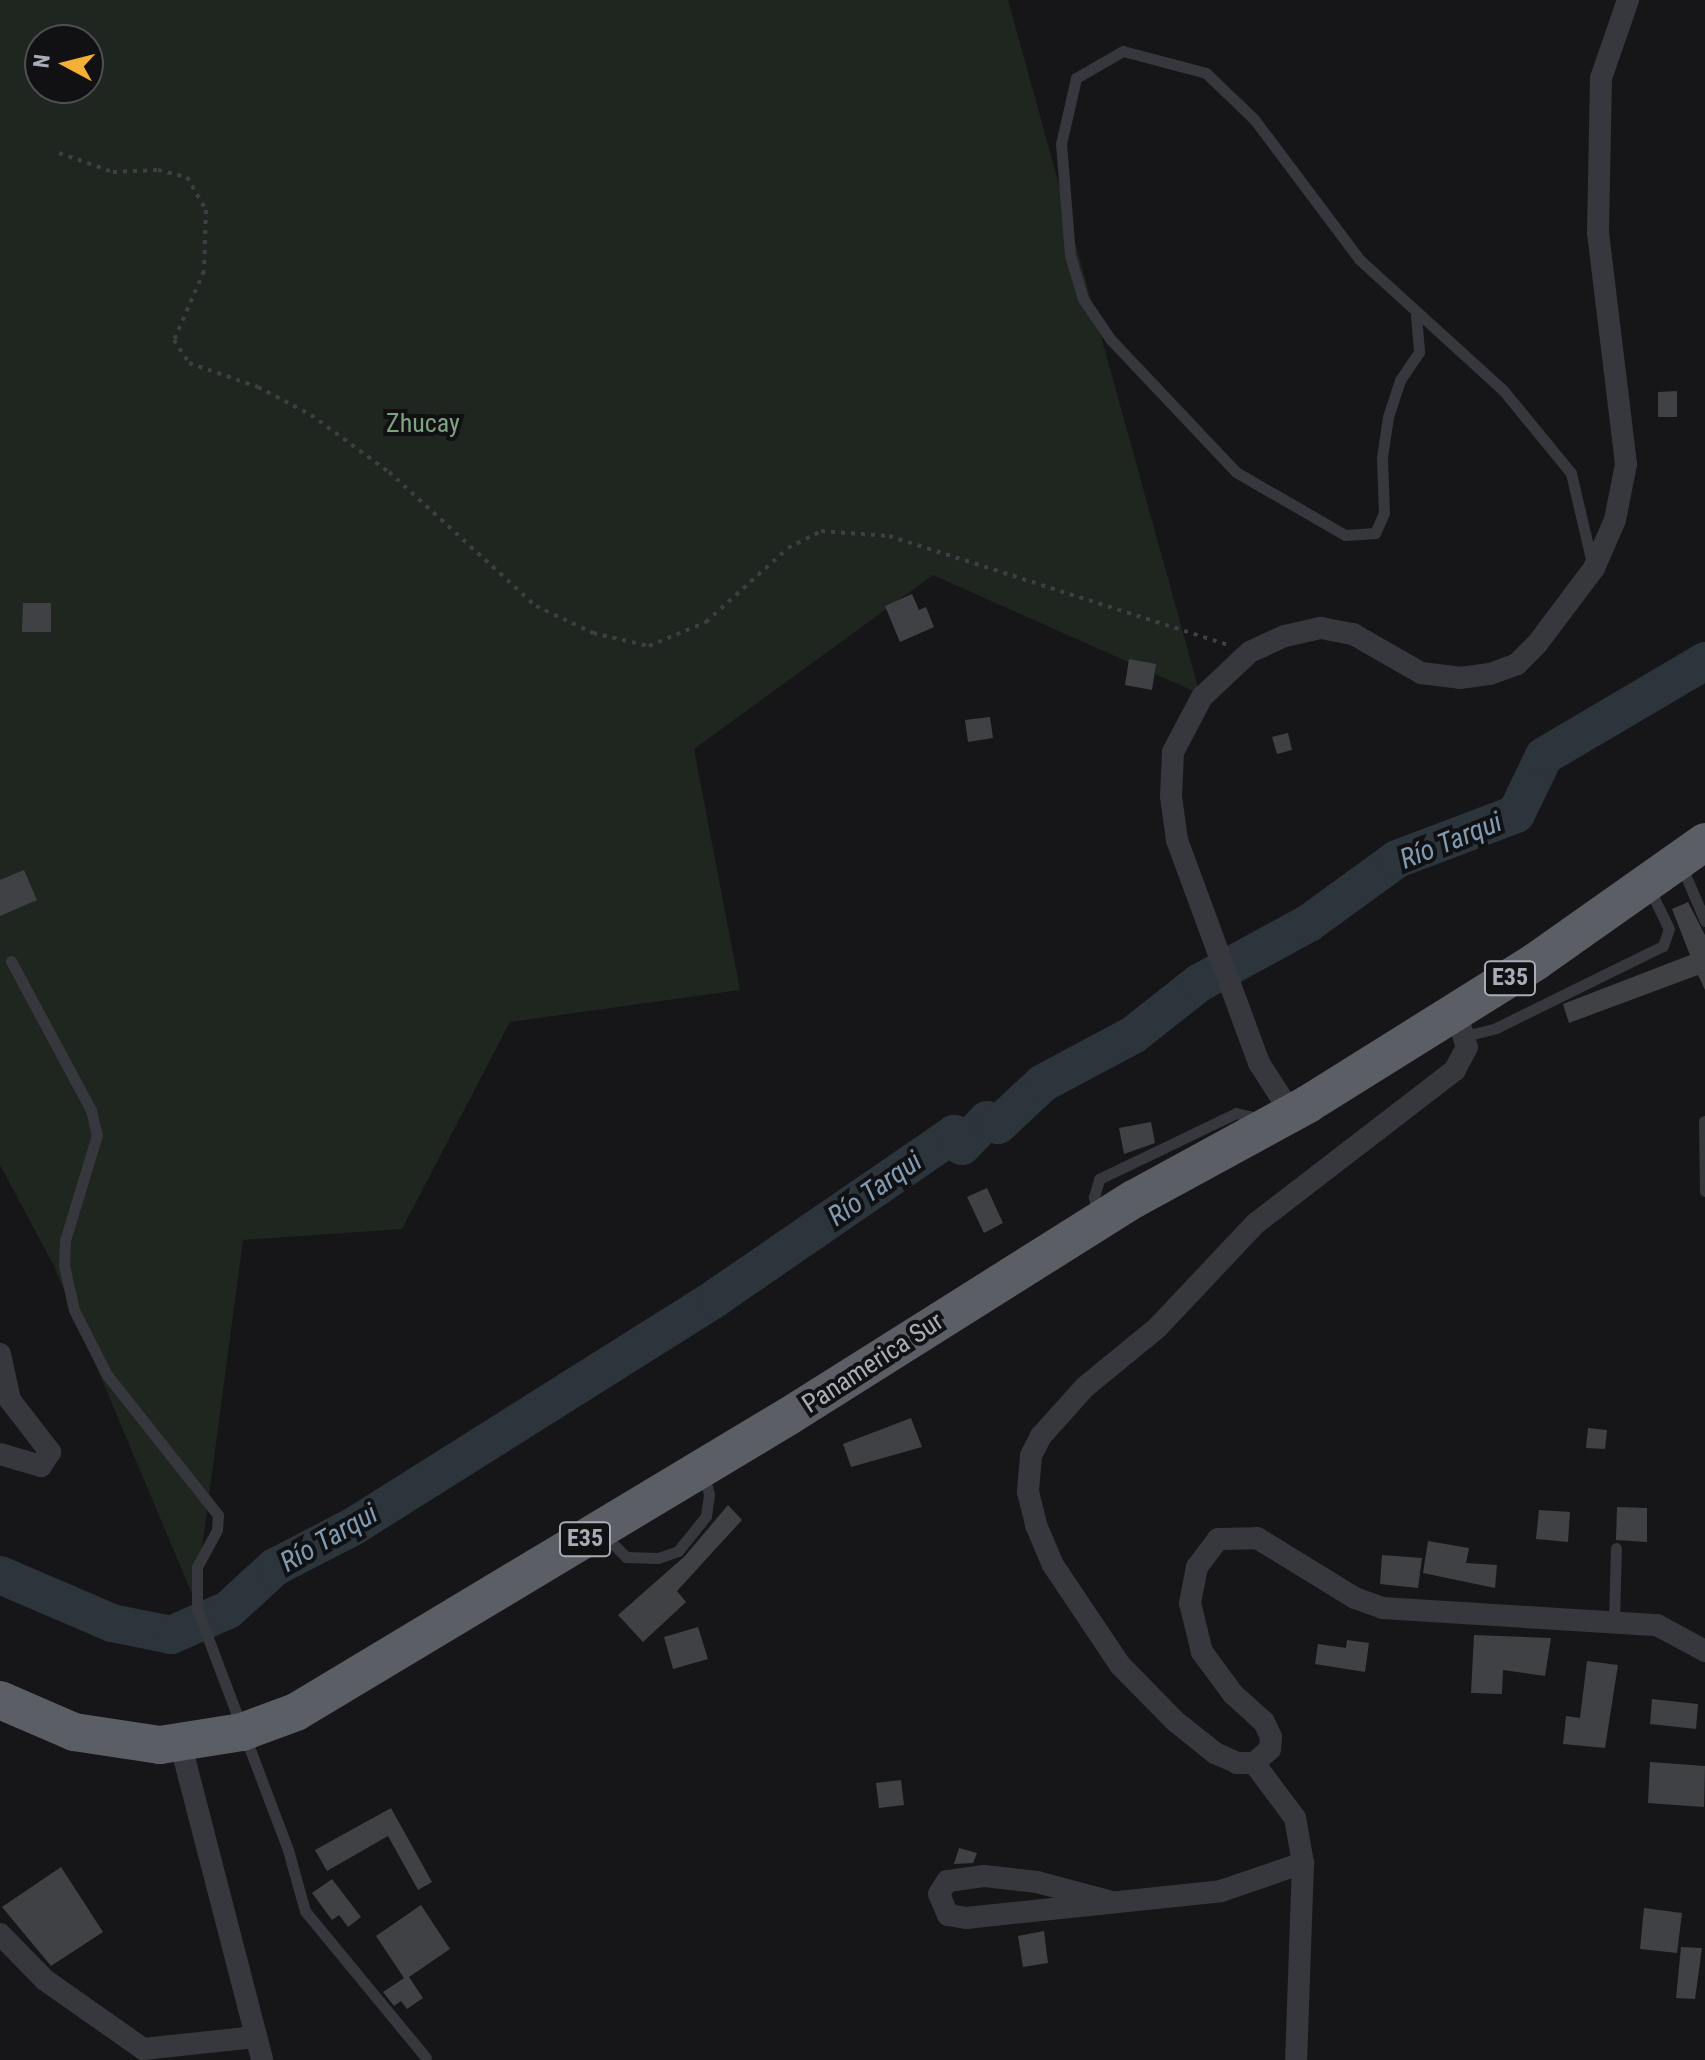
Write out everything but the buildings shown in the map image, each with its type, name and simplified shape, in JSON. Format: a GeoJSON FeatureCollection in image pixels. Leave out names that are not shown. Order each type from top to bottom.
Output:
{"type":"FeatureCollection","features":[{"type":"Feature","properties":{"kind":"highway","name":"Panamerica Sur"},"geometry":{"type":"LineString","coordinates":[[0,1700],[74,1732],[160,1745],[242,1732],[296,1712],[702,1468],[1100,1220],[1460,1024],[1646,882],[1692,852]]}},
{"type":"Feature","properties":{"kind":"street"},"geometry":{"type":"LineString","coordinates":[[1282,1119],[1211,940],[1177,840],[1171,796],[1173,752],[1202,697],[1250,652],[1285,636],[1321,628],[1353,634],[1421,673],[1460,678],[1490,674],[1517,664],[1527,654],[1570,606],[1594,568],[1615,520],[1626,464],[1598,233],[1601,78],[1628,0]]}},
{"type":"Feature","properties":{"kind":"street"},"geometry":{"type":"LineString","coordinates":[[1460,1024],[1464,1060],[1455,1070],[1256,1223],[1157,1328],[1085,1387],[1031,1456],[1028,1492],[1036,1525],[1096,1634],[1167,1713],[1215,1753],[1237,1763],[1254,1763],[1270,1749],[1271,1737],[1264,1722],[1233,1694],[1202,1652],[1190,1603],[1197,1567],[1218,1539],[1257,1538],[1355,1598],[1383,1608],[1657,1625],[1705,1649]]}},
{"type":"Feature","properties":{"kind":"street"},"geometry":{"type":"LineString","coordinates":[[0,1354],[10,1400],[50,1452],[41,1466],[0,1454]]}},
{"type":"Feature","properties":{"kind":"street"},"geometry":{"type":"LineString","coordinates":[[180,1742],[262,2060]]}},
{"type":"Feature","properties":{"kind":"street"},"geometry":{"type":"LineString","coordinates":[[1254,1763],[1295,1818],[1303,1863],[1296,2060]]}},
{"type":"Feature","properties":{"kind":"street"},"geometry":{"type":"LineString","coordinates":[[1108,1901],[1037,1882],[984,1876],[947,1881],[939,1894],[948,1915],[966,1918],[1221,1891],[1303,1863]]}},
{"type":"Feature","properties":{"kind":"street"},"geometry":{"type":"LineString","coordinates":[[0,1934],[45,1980],[143,2049],[256,2037]]}},
{"type":"Feature","properties":{"kind":"lane"},"geometry":{"type":"LineString","coordinates":[[1416,316],[1419,352],[1400,380],[1388,417],[1382,457],[1384,513],[1375,533],[1345,535],[1236,472],[1111,340],[1083,299],[1070,255],[1061,144],[1076,78],[1123,51],[1206,73],[1254,119],[1360,260],[1416,316],[1503,390],[1571,473],[1594,568]]}},
{"type":"Feature","properties":{"kind":"lane"},"geometry":{"type":"LineString","coordinates":[[1692,852],[1705,921]]}},
{"type":"Feature","properties":{"kind":"lane"},"geometry":{"type":"LineString","coordinates":[[1460,1024],[1496,1028],[1663,946],[1669,929],[1646,882]]}},
{"type":"Feature","properties":{"kind":"lane"},"geometry":{"type":"LineString","coordinates":[[11,961],[91,1110],[97,1135],[65,1240],[64,1265],[74,1310],[107,1375],[218,1515],[217,1530],[197,1567],[197,1609],[288,1850],[305,1911],[426,2058]]}},
{"type":"Feature","properties":{"kind":"lane"},"geometry":{"type":"LineString","coordinates":[[1704,1121],[1705,1191]]}},
{"type":"Feature","properties":{"kind":"lane"},"geometry":{"type":"LineString","coordinates":[[600,1530],[626,1557],[658,1558],[678,1551],[706,1516],[709,1494],[702,1468]]}},
{"type":"Feature","properties":{"kind":"lane"},"geometry":{"type":"LineString","coordinates":[[1614,1622],[1616,1548]]}},
{"type":"Feature","properties":{"kind":"path"},"geometry":{"type":"LineString","coordinates":[[59,153],[113,172],[158,170],[187,177],[206,210],[204,271],[174,340],[189,363],[258,387],[311,415],[389,472],[536,606],[593,633],[649,646],[706,622],[788,548],[821,531],[889,536],[1250,652]]}},
{"type":"Feature","properties":{"kind":"green space","name":"Zhucay"},"geometry":{"type":"Polygon","coordinates":[[[0,0],[1008,0],[1200,694],[933,575],[694,749],[740,990],[510,1022],[402,1229],[243,1240],[195,1601],[54,1266],[0,1165],[0,0]]]}},
{"type":"Feature","properties":{"kind":"waterway","name":"Río Tarqui"},"geometry":{"type":"LineString","coordinates":[[0,1575],[112,1623],[171,1635],[228,1610],[275,1567],[354,1526],[717,1297],[954,1134],[962,1146],[987,1120],[998,1125],[1043,1083],[1133,1035],[1199,983],[1309,923],[1397,859],[1516,814],[1544,756],[1705,661]]}}]}
